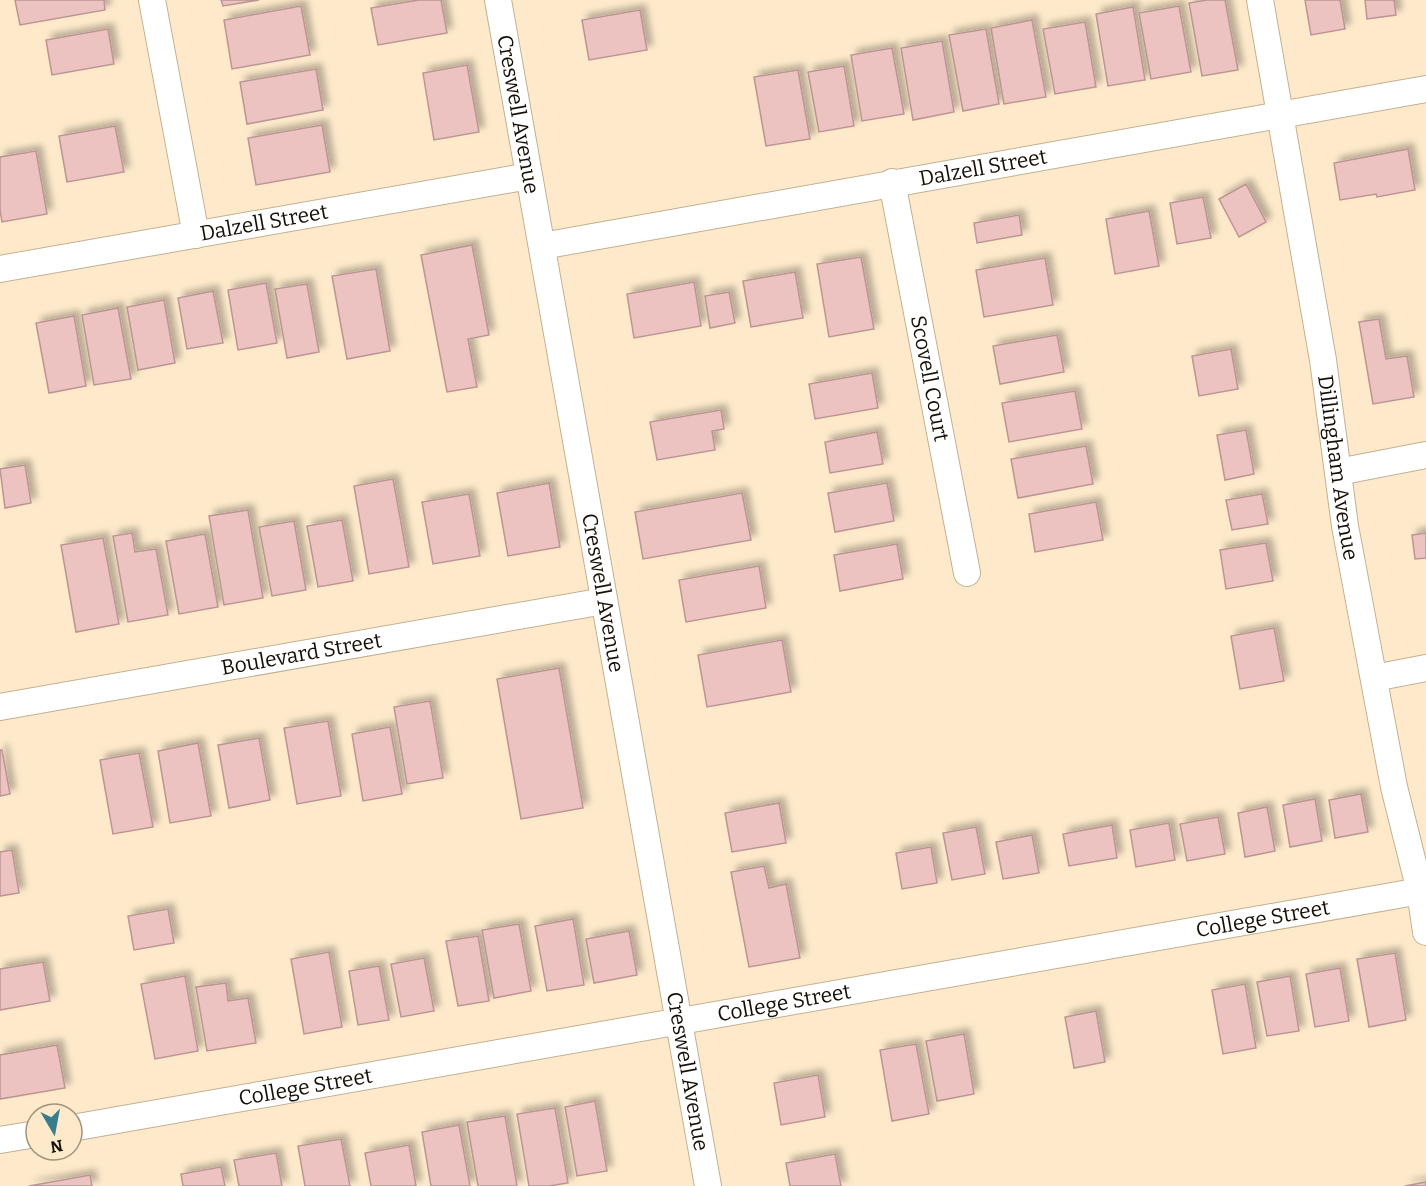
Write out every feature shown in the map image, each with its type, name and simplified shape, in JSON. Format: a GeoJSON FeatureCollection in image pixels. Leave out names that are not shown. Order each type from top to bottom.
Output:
{"type":"FeatureCollection","features":[{"type":"Feature","properties":{"kind":"street"},"geometry":{"type":"LineString","coordinates":[[152,0],[196,235]]}},
{"type":"Feature","properties":{"kind":"street","name":"Creswell Avenue"},"geometry":{"type":"LineString","coordinates":[[498,0],[708,1186]]}},
{"type":"Feature","properties":{"kind":"street","name":"Dillingham Avenue"},"geometry":{"type":"LineString","coordinates":[[1260,0],[1323,360],[1345,526],[1394,787],[1423,891],[1426,932]]}},
{"type":"Feature","properties":{"kind":"street","name":"Dalzell Street"},"geometry":{"type":"LineString","coordinates":[[542,246],[892,182],[1426,89]]}},
{"type":"Feature","properties":{"kind":"street","name":"Dalzell Street"},"geometry":{"type":"LineString","coordinates":[[0,269],[530,176]]}},
{"type":"Feature","properties":{"kind":"street","name":"Scovell Court"},"geometry":{"type":"LineString","coordinates":[[892,182],[967,573]]}},
{"type":"Feature","properties":{"kind":"street"},"geometry":{"type":"LineString","coordinates":[[1338,472],[1426,455]]}},
{"type":"Feature","properties":{"kind":"street","name":"Boulevard Street"},"geometry":{"type":"LineString","coordinates":[[0,707],[604,601]]}},
{"type":"Feature","properties":{"kind":"street"},"geometry":{"type":"LineString","coordinates":[[1374,678],[1426,668]]}},
{"type":"Feature","properties":{"kind":"street","name":"College Street"},"geometry":{"type":"LineString","coordinates":[[84,1126],[1423,891]]}},
{"type":"Feature","properties":{"kind":"street"},"geometry":{"type":"LineString","coordinates":[[0,1140],[24,1136]]}},
{"type":"Feature","properties":{"kind":"building"},"geometry":{"type":"Polygon","coordinates":[[[15,0],[104,0],[105,10],[20,25],[15,0]]]}},
{"type":"Feature","properties":{"kind":"building"},"geometry":{"type":"Polygon","coordinates":[[[221,0],[259,0],[223,6],[221,0]]]}},
{"type":"Feature","properties":{"kind":"building"},"geometry":{"type":"Polygon","coordinates":[[[419,0],[441,0],[447,33],[378,45],[371,8],[419,0]]]}},
{"type":"Feature","properties":{"kind":"building"},"geometry":{"type":"Polygon","coordinates":[[[1225,0],[1238,70],[1202,76],[1189,3],[1225,0]]]}},
{"type":"Feature","properties":{"kind":"building"},"geometry":{"type":"Polygon","coordinates":[[[1305,0],[1340,0],[1345,29],[1311,35],[1305,0]]]}},
{"type":"Feature","properties":{"kind":"building"},"geometry":{"type":"Polygon","coordinates":[[[1365,0],[1394,0],[1396,15],[1367,19],[1365,0]]]}},
{"type":"Feature","properties":{"kind":"building"},"geometry":{"type":"Polygon","coordinates":[[[301,6],[310,55],[232,69],[224,20],[301,6]]]}},
{"type":"Feature","properties":{"kind":"building"},"geometry":{"type":"Polygon","coordinates":[[[1179,6],[1191,72],[1151,79],[1139,13],[1179,6]]]}},
{"type":"Feature","properties":{"kind":"building"},"geometry":{"type":"Polygon","coordinates":[[[1133,7],[1145,80],[1108,86],[1096,14],[1133,7]]]}},
{"type":"Feature","properties":{"kind":"building"},"geometry":{"type":"Polygon","coordinates":[[[640,10],[647,50],[589,60],[582,20],[640,10]]]}},
{"type":"Feature","properties":{"kind":"building"},"geometry":{"type":"Polygon","coordinates":[[[1032,20],[1046,97],[1004,104],[991,28],[1032,20]]]}},
{"type":"Feature","properties":{"kind":"building"},"geometry":{"type":"Polygon","coordinates":[[[1085,22],[1096,87],[1055,94],[1043,29],[1085,22]]]}},
{"type":"Feature","properties":{"kind":"building"},"geometry":{"type":"Polygon","coordinates":[[[108,29],[114,64],[52,75],[46,40],[108,29]]]}},
{"type":"Feature","properties":{"kind":"building"},"geometry":{"type":"Polygon","coordinates":[[[986,29],[999,104],[963,111],[949,35],[986,29]]]}},
{"type":"Feature","properties":{"kind":"building"},"geometry":{"type":"Polygon","coordinates":[[[942,41],[954,112],[913,120],[901,48],[942,41]]]}},
{"type":"Feature","properties":{"kind":"building"},"geometry":{"type":"Polygon","coordinates":[[[892,48],[904,114],[862,121],[851,55],[892,48]]]}},
{"type":"Feature","properties":{"kind":"building"},"geometry":{"type":"Polygon","coordinates":[[[467,65],[479,132],[434,140],[423,73],[467,65]]]}},
{"type":"Feature","properties":{"kind":"building"},"geometry":{"type":"Polygon","coordinates":[[[844,66],[854,126],[819,132],[808,72],[844,66]]]}},
{"type":"Feature","properties":{"kind":"building"},"geometry":{"type":"Polygon","coordinates":[[[316,69],[323,110],[247,124],[240,82],[316,69]]]}},
{"type":"Feature","properties":{"kind":"building"},"geometry":{"type":"Polygon","coordinates":[[[798,70],[810,139],[766,146],[754,77],[798,70]]]}},
{"type":"Feature","properties":{"kind":"building"},"geometry":{"type":"Polygon","coordinates":[[[322,125],[330,172],[256,185],[248,138],[322,125]]]}},
{"type":"Feature","properties":{"kind":"building"},"geometry":{"type":"Polygon","coordinates":[[[115,126],[124,172],[67,182],[59,136],[115,126]]]}},
{"type":"Feature","properties":{"kind":"building"},"geometry":{"type":"Polygon","coordinates":[[[1408,149],[1415,190],[1377,197],[1376,194],[1340,200],[1334,163],[1408,149]]]}},
{"type":"Feature","properties":{"kind":"building"},"geometry":{"type":"Polygon","coordinates":[[[36,151],[47,214],[2,222],[0,157],[36,151]]]}},
{"type":"Feature","properties":{"kind":"building"},"geometry":{"type":"Polygon","coordinates":[[[1246,184],[1266,222],[1239,237],[1219,199],[1246,184]]]}},
{"type":"Feature","properties":{"kind":"building"},"geometry":{"type":"Polygon","coordinates":[[[1203,197],[1211,238],[1177,244],[1170,203],[1203,197]]]}},
{"type":"Feature","properties":{"kind":"building"},"geometry":{"type":"Polygon","coordinates":[[[1149,211],[1159,266],[1115,274],[1106,219],[1149,211]]]}},
{"type":"Feature","properties":{"kind":"building"},"geometry":{"type":"Polygon","coordinates":[[[1019,215],[1022,235],[977,243],[974,223],[1019,215]]]}},
{"type":"Feature","properties":{"kind":"building"},"geometry":{"type":"Polygon","coordinates":[[[472,245],[489,335],[468,339],[477,387],[447,392],[421,255],[472,245]]]}},
{"type":"Feature","properties":{"kind":"building"},"geometry":{"type":"Polygon","coordinates":[[[861,257],[874,329],[829,337],[817,264],[861,257]]]}},
{"type":"Feature","properties":{"kind":"building"},"geometry":{"type":"Polygon","coordinates":[[[1045,258],[1053,305],[984,317],[976,270],[1045,258]]]}},
{"type":"Feature","properties":{"kind":"building"},"geometry":{"type":"Polygon","coordinates":[[[376,269],[390,351],[347,359],[332,276],[376,269]]]}},
{"type":"Feature","properties":{"kind":"building"},"geometry":{"type":"Polygon","coordinates":[[[795,272],[803,318],[751,327],[743,281],[795,272]]]}},
{"type":"Feature","properties":{"kind":"building"},"geometry":{"type":"Polygon","coordinates":[[[694,282],[701,326],[634,338],[627,294],[694,282]]]}},
{"type":"Feature","properties":{"kind":"building"},"geometry":{"type":"Polygon","coordinates":[[[266,283],[277,343],[238,350],[228,290],[266,283]]]}},
{"type":"Feature","properties":{"kind":"building"},"geometry":{"type":"Polygon","coordinates":[[[307,284],[319,352],[287,358],[275,289],[307,284]]]}},
{"type":"Feature","properties":{"kind":"building"},"geometry":{"type":"Polygon","coordinates":[[[213,291],[223,343],[187,349],[178,298],[213,291]]]}},
{"type":"Feature","properties":{"kind":"building"},"geometry":{"type":"Polygon","coordinates":[[[729,292],[735,323],[710,328],[705,296],[729,292]]]}},
{"type":"Feature","properties":{"kind":"building"},"geometry":{"type":"Polygon","coordinates":[[[164,300],[175,363],[138,370],[127,307],[164,300]]]}},
{"type":"Feature","properties":{"kind":"building"},"geometry":{"type":"Polygon","coordinates":[[[118,308],[131,379],[94,385],[82,315],[118,308]]]}},
{"type":"Feature","properties":{"kind":"building"},"geometry":{"type":"Polygon","coordinates":[[[74,316],[86,386],[49,393],[36,323],[74,316]]]}},
{"type":"Feature","properties":{"kind":"building"},"geometry":{"type":"Polygon","coordinates":[[[1379,319],[1386,359],[1407,356],[1414,397],[1373,404],[1359,322],[1379,319]]]}},
{"type":"Feature","properties":{"kind":"building"},"geometry":{"type":"Polygon","coordinates":[[[1057,335],[1064,372],[1000,384],[993,346],[1057,335]]]}},
{"type":"Feature","properties":{"kind":"building"},"geometry":{"type":"Polygon","coordinates":[[[1231,349],[1238,389],[1199,396],[1192,356],[1231,349]]]}},
{"type":"Feature","properties":{"kind":"building"},"geometry":{"type":"Polygon","coordinates":[[[872,373],[878,408],[815,419],[809,384],[872,373]]]}},
{"type":"Feature","properties":{"kind":"building"},"geometry":{"type":"Polygon","coordinates":[[[1075,391],[1082,429],[1009,442],[1002,403],[1075,391]]]}},
{"type":"Feature","properties":{"kind":"building"},"geometry":{"type":"Polygon","coordinates":[[[721,410],[724,429],[712,431],[715,450],[657,460],[650,422],[721,410]]]}},
{"type":"Feature","properties":{"kind":"building"},"geometry":{"type":"Polygon","coordinates":[[[1246,430],[1254,474],[1225,480],[1217,435],[1246,430]]]}},
{"type":"Feature","properties":{"kind":"building"},"geometry":{"type":"Polygon","coordinates":[[[877,432],[883,464],[830,473],[825,442],[877,432]]]}},
{"type":"Feature","properties":{"kind":"building"},"geometry":{"type":"Polygon","coordinates":[[[1086,446],[1093,484],[1018,498],[1011,459],[1086,446]]]}},
{"type":"Feature","properties":{"kind":"building"},"geometry":{"type":"Polygon","coordinates":[[[25,465],[31,503],[5,508],[0,469],[25,465]]]}},
{"type":"Feature","properties":{"kind":"building"},"geometry":{"type":"Polygon","coordinates":[[[393,479],[409,567],[369,574],[354,486],[393,479]]]}},
{"type":"Feature","properties":{"kind":"building"},"geometry":{"type":"Polygon","coordinates":[[[549,483],[560,547],[508,556],[497,493],[549,483]]]}},
{"type":"Feature","properties":{"kind":"building"},"geometry":{"type":"Polygon","coordinates":[[[887,483],[894,521],[835,532],[828,493],[887,483]]]}},
{"type":"Feature","properties":{"kind":"building"},"geometry":{"type":"Polygon","coordinates":[[[742,493],[751,540],[643,559],[635,512],[742,493]]]}},
{"type":"Feature","properties":{"kind":"building"},"geometry":{"type":"Polygon","coordinates":[[[469,494],[480,556],[433,564],[422,502],[469,494]]]}},
{"type":"Feature","properties":{"kind":"building"},"geometry":{"type":"Polygon","coordinates":[[[1262,494],[1268,524],[1232,530],[1226,500],[1262,494]]]}},
{"type":"Feature","properties":{"kind":"building"},"geometry":{"type":"Polygon","coordinates":[[[1096,502],[1103,540],[1035,552],[1029,514],[1096,502]]]}},
{"type":"Feature","properties":{"kind":"building"},"geometry":{"type":"Polygon","coordinates":[[[248,510],[263,598],[224,605],[209,516],[248,510]]]}},
{"type":"Feature","properties":{"kind":"building"},"geometry":{"type":"Polygon","coordinates":[[[342,520],[353,581],[318,587],[307,526],[342,520]]]}},
{"type":"Feature","properties":{"kind":"building"},"geometry":{"type":"Polygon","coordinates":[[[294,521],[306,590],[272,596],[259,527],[294,521]]]}},
{"type":"Feature","properties":{"kind":"building"},"geometry":{"type":"Polygon","coordinates":[[[132,533],[135,552],[156,549],[168,615],[128,622],[113,536],[132,533]]]}},
{"type":"Feature","properties":{"kind":"building"},"geometry":{"type":"Polygon","coordinates":[[[1426,533],[1426,558],[1415,559],[1412,535],[1426,533]]]}},
{"type":"Feature","properties":{"kind":"building"},"geometry":{"type":"Polygon","coordinates":[[[205,534],[218,607],[179,614],[166,541],[205,534]]]}},
{"type":"Feature","properties":{"kind":"building"},"geometry":{"type":"Polygon","coordinates":[[[103,538],[119,624],[76,632],[61,545],[103,538]]]}},
{"type":"Feature","properties":{"kind":"building"},"geometry":{"type":"Polygon","coordinates":[[[1266,543],[1273,581],[1226,589],[1220,550],[1266,543]]]}},
{"type":"Feature","properties":{"kind":"building"},"geometry":{"type":"Polygon","coordinates":[[[897,544],[903,579],[840,591],[834,555],[897,544]]]}},
{"type":"Feature","properties":{"kind":"building"},"geometry":{"type":"Polygon","coordinates":[[[759,566],[766,608],[686,622],[679,580],[759,566]]]}},
{"type":"Feature","properties":{"kind":"building"},"geometry":{"type":"Polygon","coordinates":[[[1274,628],[1284,681],[1240,689],[1231,636],[1274,628]]]}},
{"type":"Feature","properties":{"kind":"building"},"geometry":{"type":"Polygon","coordinates":[[[782,640],[791,692],[707,707],[698,655],[782,640]]]}},
{"type":"Feature","properties":{"kind":"building"},"geometry":{"type":"Polygon","coordinates":[[[559,668],[583,808],[521,819],[497,679],[559,668]]]}},
{"type":"Feature","properties":{"kind":"building"},"geometry":{"type":"Polygon","coordinates":[[[430,701],[443,778],[407,784],[394,707],[430,701]]]}},
{"type":"Feature","properties":{"kind":"building"},"geometry":{"type":"Polygon","coordinates":[[[328,721],[341,796],[297,804],[284,728],[328,721]]]}},
{"type":"Feature","properties":{"kind":"building"},"geometry":{"type":"Polygon","coordinates":[[[390,727],[402,794],[363,801],[352,734],[390,727]]]}},
{"type":"Feature","properties":{"kind":"building"},"geometry":{"type":"Polygon","coordinates":[[[259,738],[270,800],[229,808],[218,745],[259,738]]]}},
{"type":"Feature","properties":{"kind":"building"},"geometry":{"type":"Polygon","coordinates":[[[198,743],[211,816],[170,823],[158,751],[198,743]]]}},
{"type":"Feature","properties":{"kind":"building"},"geometry":{"type":"Polygon","coordinates":[[[0,750],[2,750],[10,794],[0,796],[0,750]]]}},
{"type":"Feature","properties":{"kind":"building"},"geometry":{"type":"Polygon","coordinates":[[[139,753],[153,827],[113,834],[100,760],[139,753]]]}},
{"type":"Feature","properties":{"kind":"building"},"geometry":{"type":"Polygon","coordinates":[[[1361,794],[1368,832],[1335,838],[1329,800],[1361,794]]]}},
{"type":"Feature","properties":{"kind":"building"},"geometry":{"type":"Polygon","coordinates":[[[1315,799],[1322,841],[1290,847],[1283,805],[1315,799]]]}},
{"type":"Feature","properties":{"kind":"building"},"geometry":{"type":"Polygon","coordinates":[[[779,803],[786,843],[732,852],[725,813],[779,803]]]}},
{"type":"Feature","properties":{"kind":"building"},"geometry":{"type":"Polygon","coordinates":[[[1267,807],[1275,851],[1245,857],[1238,813],[1267,807]]]}},
{"type":"Feature","properties":{"kind":"building"},"geometry":{"type":"Polygon","coordinates":[[[1218,817],[1225,854],[1187,861],[1180,824],[1218,817]]]}},
{"type":"Feature","properties":{"kind":"building"},"geometry":{"type":"Polygon","coordinates":[[[1169,823],[1175,860],[1136,867],[1130,830],[1169,823]]]}},
{"type":"Feature","properties":{"kind":"building"},"geometry":{"type":"Polygon","coordinates":[[[1112,825],[1117,858],[1069,866],[1063,834],[1112,825]]]}},
{"type":"Feature","properties":{"kind":"building"},"geometry":{"type":"Polygon","coordinates":[[[976,827],[985,874],[952,880],[943,833],[976,827]]]}},
{"type":"Feature","properties":{"kind":"building"},"geometry":{"type":"Polygon","coordinates":[[[1032,835],[1039,873],[1003,879],[996,842],[1032,835]]]}},
{"type":"Feature","properties":{"kind":"building"},"geometry":{"type":"Polygon","coordinates":[[[931,847],[937,883],[902,889],[896,853],[931,847]]]}},
{"type":"Feature","properties":{"kind":"building"},"geometry":{"type":"Polygon","coordinates":[[[12,850],[19,893],[0,896],[0,852],[12,850]]]}},
{"type":"Feature","properties":{"kind":"building"},"geometry":{"type":"Polygon","coordinates":[[[764,866],[769,888],[786,884],[800,958],[749,967],[731,872],[764,866]]]}},
{"type":"Feature","properties":{"kind":"building"},"geometry":{"type":"Polygon","coordinates":[[[168,909],[174,943],[134,950],[128,916],[168,909]]]}},
{"type":"Feature","properties":{"kind":"building"},"geometry":{"type":"Polygon","coordinates":[[[573,919],[584,985],[547,991],[535,926],[573,919]]]}},
{"type":"Feature","properties":{"kind":"building"},"geometry":{"type":"Polygon","coordinates":[[[519,924],[531,991],[494,998],[482,930],[519,924]]]}},
{"type":"Feature","properties":{"kind":"building"},"geometry":{"type":"Polygon","coordinates":[[[629,931],[637,975],[594,983],[586,939],[629,931]]]}},
{"type":"Feature","properties":{"kind":"building"},"geometry":{"type":"Polygon","coordinates":[[[478,936],[489,1001],[458,1006],[446,941],[478,936]]]}},
{"type":"Feature","properties":{"kind":"building"},"geometry":{"type":"Polygon","coordinates":[[[329,952],[342,1027],[304,1034],[291,959],[329,952]]]}},
{"type":"Feature","properties":{"kind":"building"},"geometry":{"type":"Polygon","coordinates":[[[1395,953],[1406,1020],[1369,1027],[1357,959],[1395,953]]]}},
{"type":"Feature","properties":{"kind":"building"},"geometry":{"type":"Polygon","coordinates":[[[424,958],[434,1011],[401,1017],[391,964],[424,958]]]}},
{"type":"Feature","properties":{"kind":"building"},"geometry":{"type":"Polygon","coordinates":[[[43,962],[50,1001],[0,1010],[0,969],[43,962]]]}},
{"type":"Feature","properties":{"kind":"building"},"geometry":{"type":"Polygon","coordinates":[[[379,966],[389,1020],[358,1025],[349,971],[379,966]]]}},
{"type":"Feature","properties":{"kind":"building"},"geometry":{"type":"Polygon","coordinates":[[[1340,968],[1349,1021],[1315,1027],[1306,974],[1340,968]]]}},
{"type":"Feature","properties":{"kind":"building"},"geometry":{"type":"Polygon","coordinates":[[[185,976],[198,1051],[155,1059],[141,984],[185,976]]]}},
{"type":"Feature","properties":{"kind":"building"},"geometry":{"type":"Polygon","coordinates":[[[1290,976],[1299,1031],[1267,1036],[1257,982],[1290,976]]]}},
{"type":"Feature","properties":{"kind":"building"},"geometry":{"type":"Polygon","coordinates":[[[226,983],[228,1001],[248,998],[256,1043],[207,1051],[196,987],[226,983]]]}},
{"type":"Feature","properties":{"kind":"building"},"geometry":{"type":"Polygon","coordinates":[[[1245,984],[1256,1048],[1223,1054],[1212,990],[1245,984]]]}},
{"type":"Feature","properties":{"kind":"building"},"geometry":{"type":"Polygon","coordinates":[[[1096,1011],[1105,1062],[1074,1068],[1065,1017],[1096,1011]]]}},
{"type":"Feature","properties":{"kind":"building"},"geometry":{"type":"Polygon","coordinates":[[[964,1034],[974,1094],[937,1101],[926,1041],[964,1034]]]}},
{"type":"Feature","properties":{"kind":"building"},"geometry":{"type":"Polygon","coordinates":[[[916,1044],[929,1114],[892,1121],[880,1050],[916,1044]]]}},
{"type":"Feature","properties":{"kind":"building"},"geometry":{"type":"Polygon","coordinates":[[[57,1045],[65,1088],[0,1099],[0,1055],[57,1045]]]}},
{"type":"Feature","properties":{"kind":"building"},"geometry":{"type":"Polygon","coordinates":[[[818,1075],[825,1117],[781,1125],[774,1083],[818,1075]]]}},
{"type":"Feature","properties":{"kind":"building"},"geometry":{"type":"Polygon","coordinates":[[[595,1101],[607,1171],[577,1176],[565,1107],[595,1101]]]}},
{"type":"Feature","properties":{"kind":"building"},"geometry":{"type":"Polygon","coordinates":[[[555,1108],[568,1183],[529,1186],[517,1114],[555,1108]]]}},
{"type":"Feature","properties":{"kind":"building"},"geometry":{"type":"Polygon","coordinates":[[[505,1116],[517,1186],[478,1186],[467,1122],[505,1116]]]}},
{"type":"Feature","properties":{"kind":"building"},"geometry":{"type":"Polygon","coordinates":[[[459,1125],[470,1186],[431,1186],[422,1132],[459,1125]]]}},
{"type":"Feature","properties":{"kind":"building"},"geometry":{"type":"Polygon","coordinates":[[[341,1139],[350,1186],[305,1186],[298,1146],[341,1139]]]}},
{"type":"Feature","properties":{"kind":"building"},"geometry":{"type":"Polygon","coordinates":[[[409,1145],[416,1186],[371,1186],[365,1153],[409,1145]]]}},
{"type":"Feature","properties":{"kind":"building"},"geometry":{"type":"Polygon","coordinates":[[[276,1153],[282,1186],[239,1186],[234,1160],[276,1153]]]}},
{"type":"Feature","properties":{"kind":"building"},"geometry":{"type":"Polygon","coordinates":[[[835,1154],[841,1186],[790,1186],[786,1163],[835,1154]]]}},
{"type":"Feature","properties":{"kind":"building"},"geometry":{"type":"Polygon","coordinates":[[[221,1167],[225,1186],[183,1186],[181,1174],[221,1167]]]}},
{"type":"Feature","properties":{"kind":"building"},"geometry":{"type":"Polygon","coordinates":[[[90,1175],[92,1186],[29,1186],[90,1175]]]}},
{"type":"Feature","properties":{"kind":"building"},"geometry":{"type":"Polygon","coordinates":[[[1426,1182],[1426,1186],[1405,1186],[1426,1182]]]}}]}
